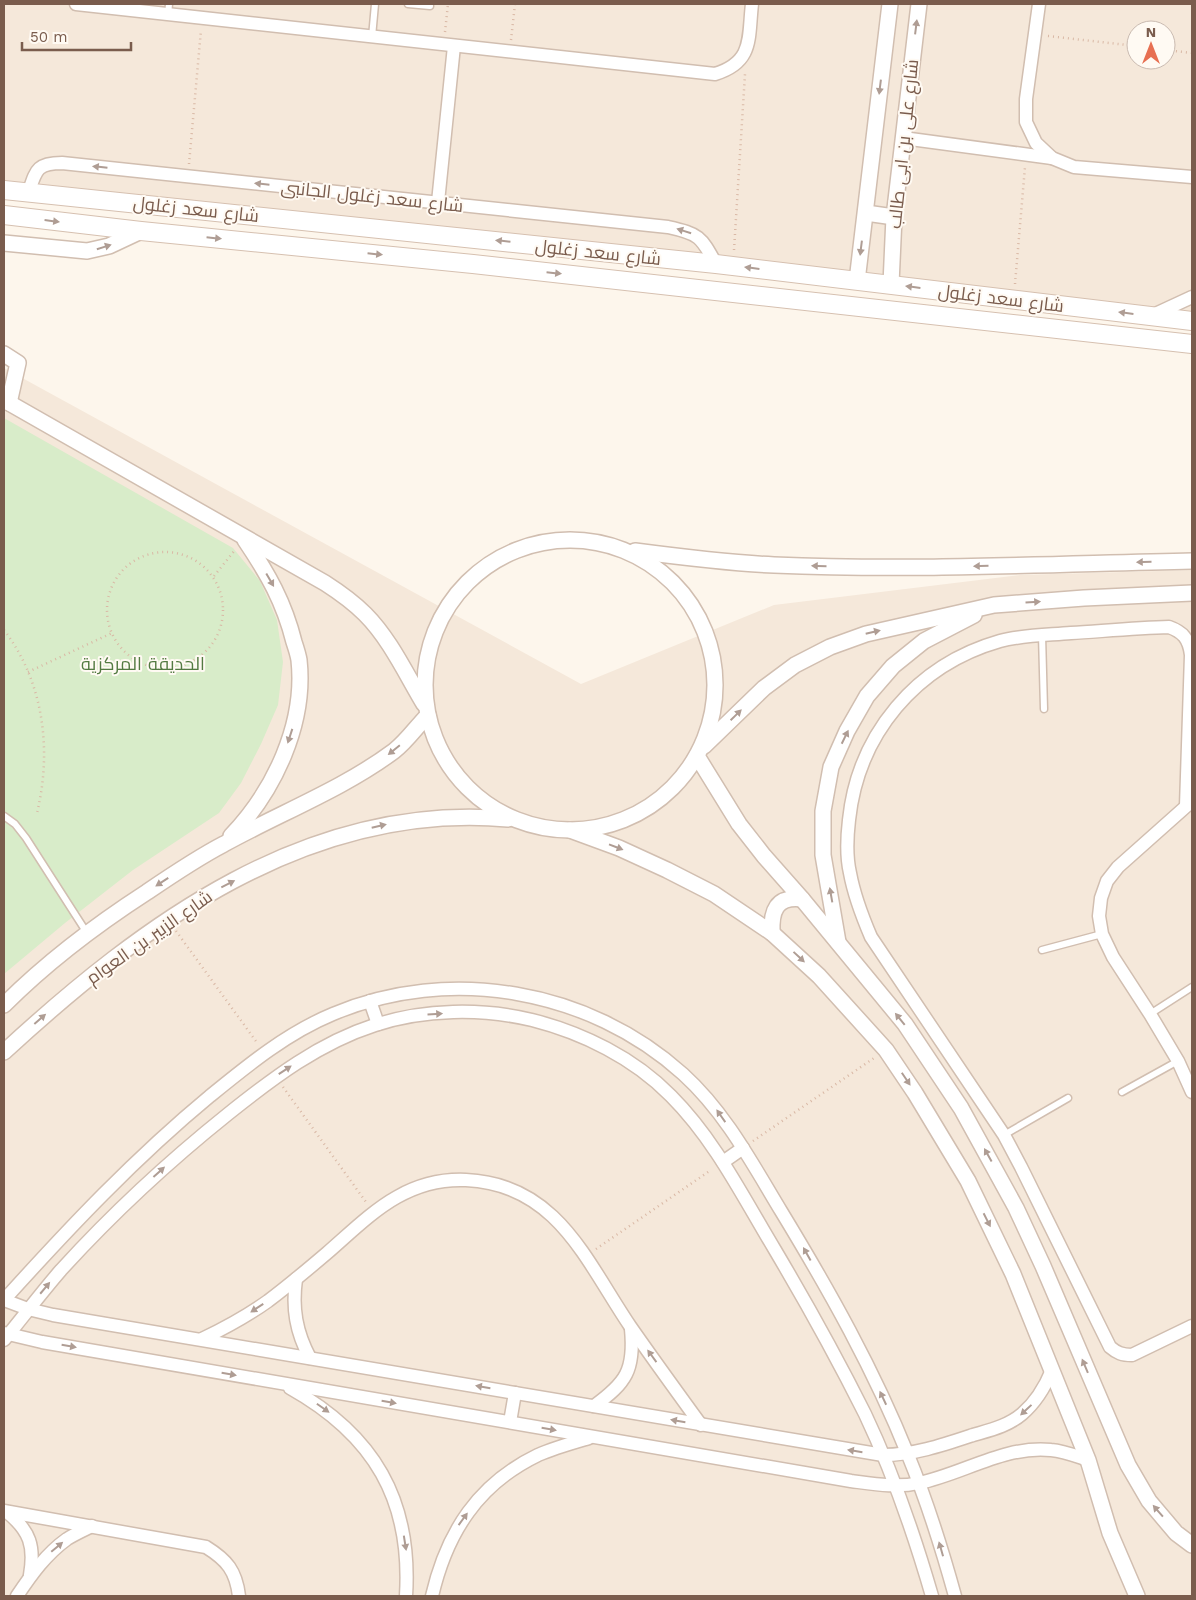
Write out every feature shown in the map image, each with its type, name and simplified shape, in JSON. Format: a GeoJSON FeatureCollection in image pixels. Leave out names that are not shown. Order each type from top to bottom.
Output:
{"type":"FeatureCollection","features":[{"type":"Feature","properties":{"kind":"main road","name":"شارع سعد زغلول"},"geometry":{"type":"LineString","coordinates":[[4,190],[29,191],[724,265],[1192,320]]}},
{"type":"Feature","properties":{"kind":"main road","name":"شارع سعد زغلول"},"geometry":{"type":"LineString","coordinates":[[4,215],[141,231],[473,264],[1192,344]]}},
{"type":"Feature","properties":{"kind":"main road"},"geometry":{"type":"LineString","coordinates":[[473,264],[477,238]]}},
{"type":"Feature","properties":{"kind":"street"},"geometry":{"type":"LineString","coordinates":[[77,4],[169,9],[202,18],[715,74],[728,70],[738,63],[746,52],[752,4]]}},
{"type":"Feature","properties":{"kind":"street","name":"شارع على بن ابى طالب"},"geometry":{"type":"LineString","coordinates":[[858,281],[890,4]]}},
{"type":"Feature","properties":{"kind":"street","name":"شارع على بن ابى طالب"},"geometry":{"type":"LineString","coordinates":[[891,284],[894,217],[919,4]]}},
{"type":"Feature","properties":{"kind":"street"},"geometry":{"type":"LineString","coordinates":[[1039,4],[1026,99],[1026,122],[1036,143],[1052,158]]}},
{"type":"Feature","properties":{"kind":"street"},"geometry":{"type":"LineString","coordinates":[[438,202],[449,46]]}},
{"type":"Feature","properties":{"kind":"street"},"geometry":{"type":"LineString","coordinates":[[903,138],[1052,158],[1074,167],[1192,177]]}},
{"type":"Feature","properties":{"kind":"street","name":"شارع سعد زغلول الجانبى"},"geometry":{"type":"LineString","coordinates":[[29,191],[36,171],[43,165],[52,162],[438,202],[668,227],[686,231],[703,240],[724,265]]}},
{"type":"Feature","properties":{"kind":"street"},"geometry":{"type":"LineString","coordinates":[[866,213],[894,217]]}},
{"type":"Feature","properties":{"kind":"street"},"geometry":{"type":"LineString","coordinates":[[4,243],[87,251],[109,246],[141,231]]}},
{"type":"Feature","properties":{"kind":"street"},"geometry":{"type":"LineString","coordinates":[[1150,316],[1192,297]]}},
{"type":"Feature","properties":{"kind":"street"},"geometry":{"type":"LineString","coordinates":[[4,354],[18,362],[6,402],[325,583],[346,597],[382,633],[427,712]]}},
{"type":"Feature","properties":{"kind":"street"},"geometry":{"type":"LineString","coordinates":[[222,845],[246,820],[266,792],[282,761],[293,728],[299,694],[299,660],[290,625],[279,595],[245,538]]}},
{"type":"Feature","properties":{"kind":"street"},"geometry":{"type":"LineString","coordinates":[[1137,1596],[1110,1533],[1088,1460],[1013,1274],[968,1182],[915,1093],[886,1050],[819,976],[772,933],[714,894],[619,848],[570,830],[538,826],[516,820],[494,809],[475,795],[458,778],[445,759],[434,737],[427,712],[425,688],[426,662],[432,637],[448,606],[458,592],[476,574],[498,559],[547,542],[573,540],[599,542],[626,550],[706,560],[773,565],[848,567],[1192,561]]}},
{"type":"Feature","properties":{"kind":"street"},"geometry":{"type":"LineString","coordinates":[[570,830],[602,826],[633,816],[661,799],[684,776],[699,752],[714,712],[716,683],[713,655],[705,628],[691,603],[673,582],[651,564],[626,550]]}},
{"type":"Feature","properties":{"kind":"street"},"geometry":{"type":"LineString","coordinates":[[699,752],[764,688],[795,665],[830,647],[866,634],[994,605],[1084,598],[1192,593]]}},
{"type":"Feature","properties":{"kind":"street"},"geometry":{"type":"LineString","coordinates":[[838,943],[823,855],[823,811],[831,767],[847,731],[867,696],[893,666],[924,641],[994,605]]}},
{"type":"Feature","properties":{"kind":"street"},"geometry":{"type":"LineString","coordinates":[[1192,1092],[1178,1061],[1113,957],[1102,934],[1099,916],[1101,898],[1107,881],[1118,867],[1189,804],[1190,645],[1185,636],[1178,630],[1169,627],[1042,635],[1000,641],[963,654],[929,675],[900,701],[876,733],[860,768],[850,802],[847,837],[849,871],[858,905],[871,937],[1004,1135],[1022,1167],[1110,1347],[1124,1355],[1132,1355],[1192,1326]]}},
{"type":"Feature","properties":{"kind":"street","name":"شارع الزبير بن العوام"},"geometry":{"type":"LineString","coordinates":[[4,1005],[60,955],[112,915],[159,884],[222,845],[313,799],[395,750],[427,712]]}},
{"type":"Feature","properties":{"kind":"street"},"geometry":{"type":"LineString","coordinates":[[699,752],[740,824],[764,856],[904,1024],[965,1116],[1016,1208],[1043,1266],[1128,1465],[1149,1501],[1176,1533],[1192,1545]]}},
{"type":"Feature","properties":{"kind":"street","name":"شارع الزبير بن العوام"},"geometry":{"type":"LineString","coordinates":[[4,1052],[102,967],[167,920],[207,894],[293,852],[338,836],[385,825],[433,818],[481,816],[516,820]]}},
{"type":"Feature","properties":{"kind":"street"},"geometry":{"type":"LineString","coordinates":[[772,933],[772,913],[777,906],[784,900],[793,898],[802,900]]}},
{"type":"Feature","properties":{"kind":"street"},"geometry":{"type":"LineString","coordinates":[[955,1596],[938,1538],[908,1454],[853,1336],[802,1245],[743,1148],[716,1109],[683,1074],[646,1045],[604,1021],[560,1003],[513,992],[466,988],[418,991],[370,1001],[333,1014],[297,1031],[264,1053],[183,1118],[67,1231],[4,1300],[28,1309],[883,1455],[908,1454],[930,1449],[1003,1426],[1021,1415],[1035,1401],[1052,1370]]}},
{"type":"Feature","properties":{"kind":"street"},"geometry":{"type":"LineString","coordinates":[[370,1001],[378,1024]]}},
{"type":"Feature","properties":{"kind":"street"},"geometry":{"type":"LineString","coordinates":[[5,1336],[85,1244],[147,1183],[198,1138],[276,1077],[308,1056],[336,1041],[378,1024],[424,1014],[468,1012],[512,1016],[555,1026],[596,1043],[634,1065],[668,1093],[698,1125],[723,1162],[829,1344],[865,1416],[895,1486],[932,1596]]}},
{"type":"Feature","properties":{"kind":"street"},"geometry":{"type":"LineString","coordinates":[[723,1162],[743,1148]]}},
{"type":"Feature","properties":{"kind":"street"},"geometry":{"type":"LineString","coordinates":[[202,1339],[235,1322],[266,1302],[398,1196],[425,1185],[454,1180],[483,1181],[511,1188],[537,1202],[560,1222],[585,1256],[631,1327],[701,1425]]}},
{"type":"Feature","properties":{"kind":"street"},"geometry":{"type":"LineString","coordinates":[[296,1279],[293,1295],[297,1328],[302,1344],[310,1358]]}},
{"type":"Feature","properties":{"kind":"street"},"geometry":{"type":"LineString","coordinates":[[594,1406],[610,1395],[622,1383],[630,1367],[633,1350],[631,1327]]}},
{"type":"Feature","properties":{"kind":"street"},"geometry":{"type":"LineString","coordinates":[[5,1336],[851,1481],[895,1486],[919,1484],[1013,1453],[1032,1450],[1060,1452],[1088,1460]]}},
{"type":"Feature","properties":{"kind":"street"},"geometry":{"type":"LineString","coordinates":[[281,1383],[327,1411],[347,1428],[365,1448],[380,1470],[392,1494],[406,1545],[408,1571],[406,1596]]}},
{"type":"Feature","properties":{"kind":"street"},"geometry":{"type":"LineString","coordinates":[[510,1422],[515,1393]]}},
{"type":"Feature","properties":{"kind":"street"},"geometry":{"type":"LineString","coordinates":[[432,1596],[446,1549],[459,1525],[475,1503],[494,1484],[515,1468],[539,1455],[592,1437]]}},
{"type":"Feature","properties":{"kind":"street"},"geometry":{"type":"LineString","coordinates":[[6,1511],[206,1547],[220,1555],[230,1567],[237,1582],[239,1596]]}},
{"type":"Feature","properties":{"kind":"street"},"geometry":{"type":"LineString","coordinates":[[6,1511],[21,1523],[30,1540],[32,1559],[29,1578]]}},
{"type":"Feature","properties":{"kind":"street"},"geometry":{"type":"LineString","coordinates":[[17,1596],[47,1556],[68,1538],[92,1526]]}},
{"type":"Feature","properties":{"kind":"lane"},"geometry":{"type":"LineString","coordinates":[[372,37],[375,4]]}},
{"type":"Feature","properties":{"kind":"lane"},"geometry":{"type":"LineString","coordinates":[[408,4],[430,6]]}},
{"type":"Feature","properties":{"kind":"lane"},"geometry":{"type":"LineString","coordinates":[[1042,635],[1044,709]]}},
{"type":"Feature","properties":{"kind":"lane"},"geometry":{"type":"LineString","coordinates":[[4,816],[15,824],[26,838],[88,934]]}},
{"type":"Feature","properties":{"kind":"lane"},"geometry":{"type":"LineString","coordinates":[[1042,950],[1102,934]]}},
{"type":"Feature","properties":{"kind":"lane"},"geometry":{"type":"LineString","coordinates":[[1150,1014],[1192,987]]}},
{"type":"Feature","properties":{"kind":"lane"},"geometry":{"type":"LineString","coordinates":[[1122,1092],[1178,1061]]}},
{"type":"Feature","properties":{"kind":"lane"},"geometry":{"type":"LineString","coordinates":[[1004,1135],[1068,1098]]}},
{"type":"Feature","properties":{"kind":"path"},"geometry":{"type":"LineString","coordinates":[[448,4],[449,46]]}},
{"type":"Feature","properties":{"kind":"path"},"geometry":{"type":"LineString","coordinates":[[510,52],[515,4]]}},
{"type":"Feature","properties":{"kind":"path"},"geometry":{"type":"LineString","coordinates":[[187,176],[202,18]]}},
{"type":"Feature","properties":{"kind":"path"},"geometry":{"type":"LineString","coordinates":[[1035,34],[1126,45]]}},
{"type":"Feature","properties":{"kind":"path"},"geometry":{"type":"LineString","coordinates":[[1176,51],[1192,53]]}},
{"type":"Feature","properties":{"kind":"path"},"geometry":{"type":"LineString","coordinates":[[724,265],[746,52]]}},
{"type":"Feature","properties":{"kind":"path"},"geometry":{"type":"LineString","coordinates":[[1013,300],[1026,155]]}},
{"type":"Feature","properties":{"kind":"path"},"geometry":{"type":"LineString","coordinates":[[214,576],[245,538]]}},
{"type":"Feature","properties":{"kind":"path"},"geometry":{"type":"LineString","coordinates":[[176,552],[197,560],[214,576],[223,597],[223,620],[215,641],[199,658],[178,667],[155,668],[144,664],[125,652],[117,643],[112,633],[107,611],[109,594],[116,578],[132,562],[153,553],[176,552]]}},
{"type":"Feature","properties":{"kind":"path"},"geometry":{"type":"LineString","coordinates":[[4,630],[28,672],[40,711],[44,738],[44,773],[37,813]]}},
{"type":"Feature","properties":{"kind":"path"},"geometry":{"type":"LineString","coordinates":[[28,672],[112,633]]}},
{"type":"Feature","properties":{"kind":"path"},"geometry":{"type":"LineString","coordinates":[[167,920],[264,1053]]}},
{"type":"Feature","properties":{"kind":"path"},"geometry":{"type":"LineString","coordinates":[[743,1148],[886,1050]]}},
{"type":"Feature","properties":{"kind":"path"},"geometry":{"type":"LineString","coordinates":[[276,1077],[374,1214]]}},
{"type":"Feature","properties":{"kind":"path"},"geometry":{"type":"LineString","coordinates":[[585,1256],[723,1162]]}},
{"type":"Feature","properties":{"kind":"shaded area"},"geometry":{"type":"Polygon","coordinates":[[[4,4],[1192,4],[1192,321],[4,186],[4,4]]]}},
{"type":"Feature","properties":{"kind":"shaded area"},"geometry":{"type":"Polygon","coordinates":[[[4,368],[581,684],[774,605],[1020,575],[1192,570],[1192,1596],[4,1596],[4,368]]]}},
{"type":"Feature","properties":{"kind":"green space","name":"الحديقة المركزية"},"geometry":{"type":"Polygon","coordinates":[[[4,418],[233,548],[260,581],[277,620],[283,662],[278,705],[241,783],[219,813],[133,870],[4,974],[4,418]]]}}]}
